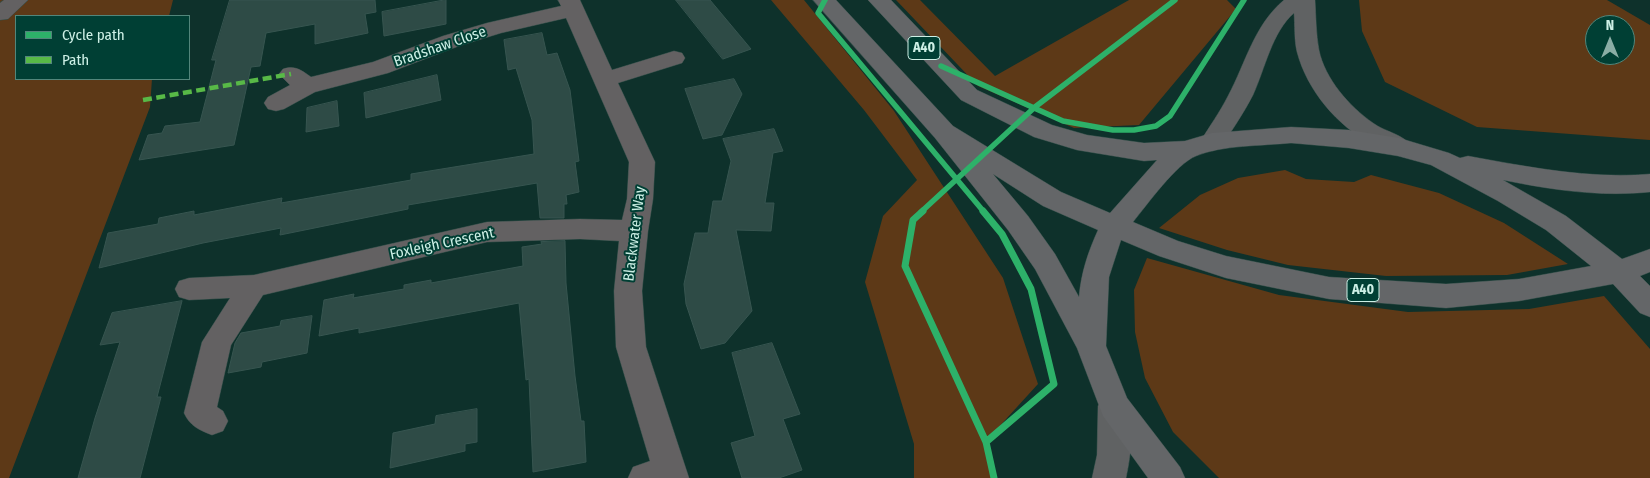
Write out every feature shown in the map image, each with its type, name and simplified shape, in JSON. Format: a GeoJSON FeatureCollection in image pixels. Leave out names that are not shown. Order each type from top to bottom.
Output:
{"type":"FeatureCollection","features":[{"type":"Feature","properties":{"kind":"highway","name":"A40"},"geometry":{"type":"LineString","coordinates":[[824,0],[944,132],[1018,223],[1045,262],[1091,346],[1114,406],[1168,478]]}},
{"type":"Feature","properties":{"kind":"highway","name":"A40"},"geometry":{"type":"LineString","coordinates":[[879,0],[964,89],[977,99],[1043,131],[1086,144],[1144,152],[1184,150],[1212,142],[1291,135],[1349,138],[1399,147],[1440,160],[1578,182],[1636,185],[1650,183]]}},
{"type":"Feature","properties":{"kind":"highway","name":"A40"},"geometry":{"type":"LineString","coordinates":[[944,132],[1052,199],[1169,249],[1226,267],[1329,288],[1446,296],[1519,290],[1618,272],[1650,260]]}},
{"type":"Feature","properties":{"kind":"highway","name":"A40"},"geometry":{"type":"LineString","coordinates":[[1091,346],[1095,277],[1102,252],[1114,226],[1158,173],[1184,150]]}},
{"type":"Feature","properties":{"kind":"highway","name":"A40"},"geometry":{"type":"LineString","coordinates":[[1440,160],[1507,194],[1556,223],[1618,272],[1650,305]]}},
{"type":"Feature","properties":{"kind":"main road"},"geometry":{"type":"LineString","coordinates":[[1212,142],[1240,97],[1264,41],[1278,16],[1297,0]]}},
{"type":"Feature","properties":{"kind":"main road"},"geometry":{"type":"LineString","coordinates":[[1304,0],[1308,51],[1321,83],[1339,106],[1365,130],[1399,147]]}},
{"type":"Feature","properties":{"kind":"main road"},"geometry":{"type":"LineString","coordinates":[[1109,478],[1114,455],[1114,406]]}},
{"type":"Feature","properties":{"kind":"street"},"geometry":{"type":"LineString","coordinates":[[0,14],[17,0]]}},
{"type":"Feature","properties":{"kind":"street","name":"Blackwater Way"},"geometry":{"type":"LineString","coordinates":[[571,5],[642,162],[640,199],[634,231],[628,291],[631,347],[662,475]]}},
{"type":"Feature","properties":{"kind":"street","name":"Bradshaw Close"},"geometry":{"type":"LineString","coordinates":[[276,103],[299,80],[380,68],[450,41],[571,5]]}},
{"type":"Feature","properties":{"kind":"street"},"geometry":{"type":"LineString","coordinates":[[604,80],[674,59]]}},
{"type":"Feature","properties":{"kind":"street","name":"Foxleigh Crescent"},"geometry":{"type":"LineString","coordinates":[[189,289],[254,286],[487,232],[580,229],[634,231]]}},
{"type":"Feature","properties":{"kind":"street"},"geometry":{"type":"LineString","coordinates":[[212,421],[200,413],[217,342],[254,286]]}},
{"type":"Feature","properties":{"kind":"shaded area"},"geometry":{"type":"Polygon","coordinates":[[[0,0],[173,0],[169,15],[15,15],[15,80],[152,80],[150,107],[9,478],[0,478],[0,0]]]}},
{"type":"Feature","properties":{"kind":"shaded area"},"geometry":{"type":"Polygon","coordinates":[[[771,0],[804,0],[894,111],[1003,278],[1038,384],[986,441],[994,478],[914,478],[914,444],[865,282],[883,216],[917,180],[864,110],[771,0]]]}},
{"type":"Feature","properties":{"kind":"shaded area"},"geometry":{"type":"Polygon","coordinates":[[[896,0],[920,0],[995,76],[1129,0],[1227,0],[1236,9],[1139,125],[1074,128],[978,86],[896,0]]]}},
{"type":"Feature","properties":{"kind":"shaded area"},"geometry":{"type":"Polygon","coordinates":[[[1359,0],[1607,0],[1633,15],[1585,15],[1585,65],[1635,65],[1635,16],[1650,25],[1650,140],[1477,127],[1385,82],[1362,31],[1359,0]]]}},
{"type":"Feature","properties":{"kind":"shaded area"},"geometry":{"type":"Polygon","coordinates":[[[1285,170],[1306,179],[1354,182],[1371,175],[1439,193],[1504,223],[1568,264],[1507,275],[1386,276],[1288,265],[1227,250],[1159,228],[1200,195],[1238,178],[1285,170]]]}},
{"type":"Feature","properties":{"kind":"shaded area"},"geometry":{"type":"Polygon","coordinates":[[[1147,258],[1279,295],[1408,312],[1529,309],[1604,296],[1650,349],[1650,478],[1219,478],[1173,432],[1145,378],[1135,332],[1134,290],[1147,258]]]}},
{"type":"Feature","properties":{"kind":"building"},"geometry":{"type":"Polygon","coordinates":[[[230,0],[375,0],[376,12],[365,14],[368,33],[315,44],[315,24],[266,33],[260,66],[251,67],[234,145],[139,160],[148,135],[162,133],[165,126],[200,122],[216,60],[212,60],[230,0]]]}},
{"type":"Feature","properties":{"kind":"building"},"geometry":{"type":"Polygon","coordinates":[[[446,0],[446,24],[384,36],[382,12],[446,0]]]}},
{"type":"Feature","properties":{"kind":"building"},"geometry":{"type":"Polygon","coordinates":[[[676,0],[710,0],[751,49],[723,59],[676,0]]]}},
{"type":"Feature","properties":{"kind":"building"},"geometry":{"type":"Polygon","coordinates":[[[542,33],[547,55],[557,53],[570,90],[579,161],[575,162],[579,192],[566,195],[567,204],[564,204],[564,218],[540,218],[537,183],[408,205],[408,209],[280,235],[281,228],[203,243],[99,268],[108,233],[158,224],[159,218],[194,211],[194,215],[282,198],[281,203],[411,180],[411,174],[534,154],[532,120],[516,68],[508,70],[504,40],[542,33]]]}},
{"type":"Feature","properties":{"kind":"building"},"geometry":{"type":"Polygon","coordinates":[[[437,75],[441,100],[366,118],[364,93],[437,75]]]}},
{"type":"Feature","properties":{"kind":"building"},"geometry":{"type":"Polygon","coordinates":[[[734,79],[742,94],[722,135],[703,139],[685,89],[734,79]]]}},
{"type":"Feature","properties":{"kind":"building"},"geometry":{"type":"Polygon","coordinates":[[[337,101],[339,126],[306,132],[307,108],[337,101]]]}},
{"type":"Feature","properties":{"kind":"building"},"geometry":{"type":"Polygon","coordinates":[[[774,129],[783,151],[773,153],[765,203],[774,203],[771,231],[736,230],[752,311],[725,343],[701,349],[686,304],[684,284],[695,233],[708,233],[713,201],[722,201],[731,161],[723,139],[774,129]]]}},
{"type":"Feature","properties":{"kind":"building"},"geometry":{"type":"Polygon","coordinates":[[[565,241],[566,283],[575,376],[581,421],[584,421],[586,462],[533,472],[529,379],[526,380],[519,303],[359,333],[359,328],[319,336],[324,300],[354,294],[353,298],[404,289],[404,285],[431,280],[431,283],[523,266],[522,247],[542,244],[541,242],[565,241]]]}},
{"type":"Feature","properties":{"kind":"building"},"geometry":{"type":"Polygon","coordinates":[[[182,301],[157,397],[161,397],[140,478],[78,478],[120,342],[100,345],[112,313],[182,301]]]}},
{"type":"Feature","properties":{"kind":"building"},"geometry":{"type":"Polygon","coordinates":[[[312,316],[307,353],[262,362],[261,367],[228,373],[235,343],[241,333],[280,326],[281,321],[312,316]]]}},
{"type":"Feature","properties":{"kind":"building"},"geometry":{"type":"Polygon","coordinates":[[[772,343],[800,414],[783,419],[802,470],[779,478],[742,478],[731,443],[755,436],[732,353],[772,343]]]}},
{"type":"Feature","properties":{"kind":"building"},"geometry":{"type":"Polygon","coordinates":[[[477,409],[477,442],[465,444],[465,451],[390,468],[393,433],[435,424],[436,416],[477,409]]]}},
{"type":"Feature","properties":{"kind":"marked path"},"geometry":{"type":"LineString","coordinates":[[143,100],[291,74]]}},
{"type":"Feature","properties":{"kind":"cycle path"},"geometry":{"type":"LineString","coordinates":[[825,0],[818,13],[1002,234],[1031,289],[1054,384],[986,442]]}},
{"type":"Feature","properties":{"kind":"cycle path"},"geometry":{"type":"LineString","coordinates":[[994,478],[986,442],[905,266],[913,220],[1035,107],[1175,0]]}},
{"type":"Feature","properties":{"kind":"cycle path"},"geometry":{"type":"LineString","coordinates":[[941,66],[1063,121],[1113,130],[1134,130],[1156,126],[1170,116],[1244,0]]}}]}
